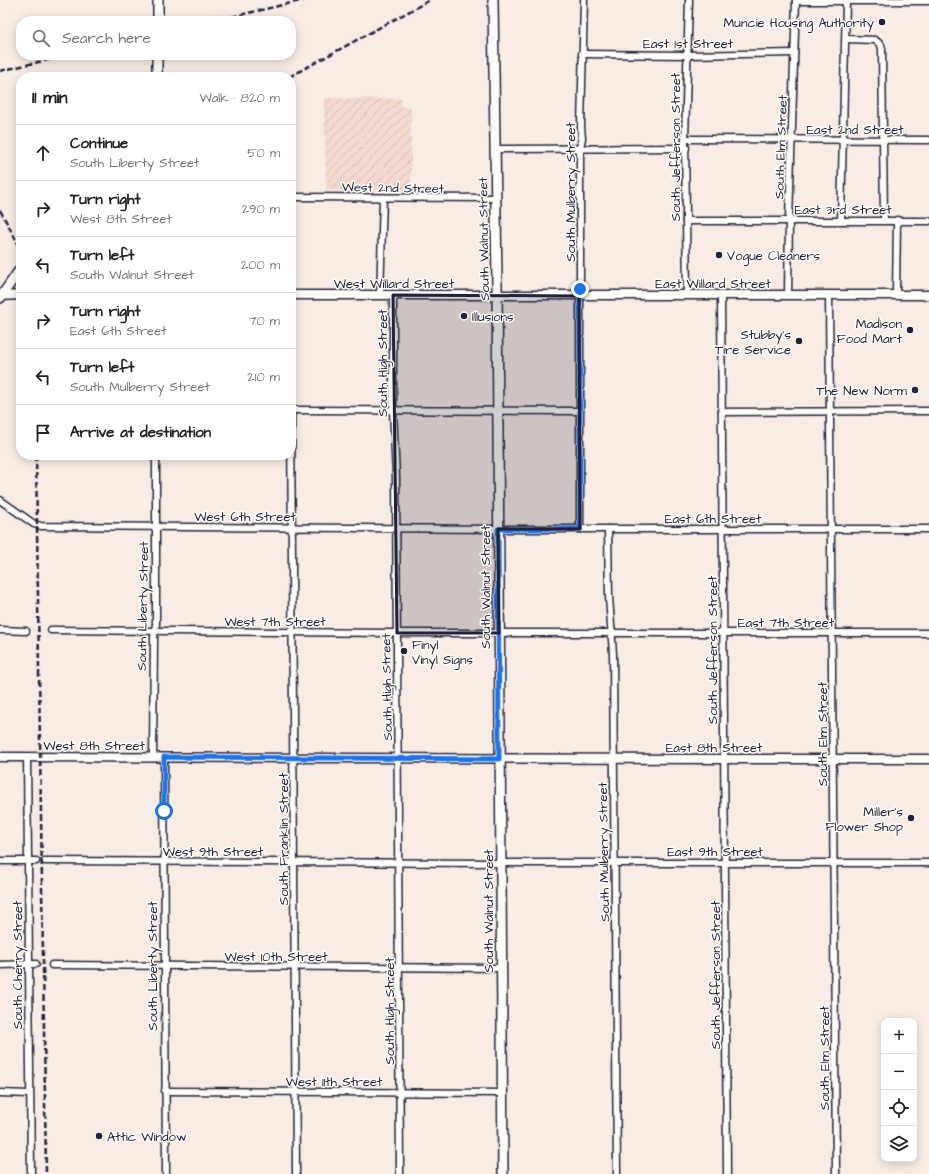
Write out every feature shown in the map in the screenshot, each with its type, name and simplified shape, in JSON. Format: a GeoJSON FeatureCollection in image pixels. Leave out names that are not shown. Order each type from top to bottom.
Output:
{"type":"FeatureCollection","features":[{"type":"Feature","properties":{"kind":"main road"},"geometry":{"type":"LineString","coordinates":[[158,0],[158,16]]}},
{"type":"Feature","properties":{"kind":"main road","name":"South Walnut Street"},"geometry":{"type":"LineString","coordinates":[[493,0],[503,1174]]}},
{"type":"Feature","properties":{"kind":"main road"},"geometry":{"type":"LineString","coordinates":[[157,60],[157,72]]}},
{"type":"Feature","properties":{"kind":"main road"},"geometry":{"type":"LineString","coordinates":[[1,297],[16,275]]}},
{"type":"Feature","properties":{"kind":"street","name":"South Mulberry Street"},"geometry":{"type":"LineString","coordinates":[[580,529],[580,148],[582,138],[582,54],[584,0]]}},
{"type":"Feature","properties":{"kind":"street","name":"South Jefferson Street"},"geometry":{"type":"LineString","coordinates":[[687,295],[685,139],[689,0]]}},
{"type":"Feature","properties":{"kind":"street"},"geometry":{"type":"LineString","coordinates":[[796,0],[929,1]]}},
{"type":"Feature","properties":{"kind":"street","name":"South Elm Street"},"geometry":{"type":"LineString","coordinates":[[788,294],[796,0]]}},
{"type":"Feature","properties":{"kind":"street"},"geometry":{"type":"LineString","coordinates":[[841,220],[846,1]]}},
{"type":"Feature","properties":{"kind":"street"},"geometry":{"type":"LineString","coordinates":[[846,39],[875,40],[881,45],[882,49],[884,220]]}},
{"type":"Feature","properties":{"kind":"street","name":"East 1st Street"},"geometry":{"type":"LineString","coordinates":[[582,54],[687,55],[794,53]]}},
{"type":"Feature","properties":{"kind":"street","name":"East 2nd Street"},"geometry":{"type":"LineString","coordinates":[[685,139],[929,140]]}},
{"type":"Feature","properties":{"kind":"street"},"geometry":{"type":"LineString","coordinates":[[495,149],[686,148]]}},
{"type":"Feature","properties":{"kind":"street","name":"West 2nd Street"},"geometry":{"type":"LineString","coordinates":[[296,197],[495,198]]}},
{"type":"Feature","properties":{"kind":"street","name":"South High Street"},"geometry":{"type":"LineString","coordinates":[[380,295],[383,198]]}},
{"type":"Feature","properties":{"kind":"street"},"geometry":{"type":"LineString","coordinates":[[896,295],[897,220]]}},
{"type":"Feature","properties":{"kind":"street","name":"East 3rd Street"},"geometry":{"type":"LineString","coordinates":[[686,221],[929,220]]}},
{"type":"Feature","properties":{"kind":"street","name":"South Elm Street"},"geometry":{"type":"LineString","coordinates":[[829,294],[836,1174]]}},
{"type":"Feature","properties":{"kind":"street","name":"West Willard Street"},"geometry":{"type":"LineString","coordinates":[[296,295],[496,295]]}},
{"type":"Feature","properties":{"kind":"street","name":"South High Street"},"geometry":{"type":"LineString","coordinates":[[393,295],[400,967],[400,1174]]}},
{"type":"Feature","properties":{"kind":"street","name":"East Willard Street"},"geometry":{"type":"LineString","coordinates":[[496,295],[929,295]]}},
{"type":"Feature","properties":{"kind":"street","name":"South Jefferson Street"},"geometry":{"type":"LineString","coordinates":[[721,295],[727,1174]]}},
{"type":"Feature","properties":{"kind":"street"},"geometry":{"type":"LineString","coordinates":[[1,297],[16,296]]}},
{"type":"Feature","properties":{"kind":"street"},"geometry":{"type":"LineString","coordinates":[[296,409],[580,411]]}},
{"type":"Feature","properties":{"kind":"street"},"geometry":{"type":"LineString","coordinates":[[722,412],[929,411]]}},
{"type":"Feature","properties":{"kind":"street","name":"South Liberty Street"},"geometry":{"type":"LineString","coordinates":[[153,757],[157,527],[156,460]]}},
{"type":"Feature","properties":{"kind":"street","name":"South Franklin Street"},"geometry":{"type":"LineString","coordinates":[[291,460],[296,1174]]}},
{"type":"Feature","properties":{"kind":"street","name":"West 6th Street"},"geometry":{"type":"LineString","coordinates":[[0,500],[37,525],[498,529]]}},
{"type":"Feature","properties":{"kind":"street","name":"East 6th Street"},"geometry":{"type":"LineString","coordinates":[[498,529],[929,529]]}},
{"type":"Feature","properties":{"kind":"street","name":"South Mulberry Street"},"geometry":{"type":"LineString","coordinates":[[608,529],[609,598],[612,633],[614,759],[617,1174]]}},
{"type":"Feature","properties":{"kind":"street"},"geometry":{"type":"LineString","coordinates":[[0,630],[26,631]]}},
{"type":"Feature","properties":{"kind":"street","name":"West 7th Street"},"geometry":{"type":"LineString","coordinates":[[52,630],[499,633]]}},
{"type":"Feature","properties":{"kind":"street","name":"East 7th Street"},"geometry":{"type":"LineString","coordinates":[[499,633],[929,633]]}},
{"type":"Feature","properties":{"kind":"street","name":"West 8th Street"},"geometry":{"type":"LineString","coordinates":[[0,757],[499,759]]}},
{"type":"Feature","properties":{"kind":"street","name":"South Cherry Street"},"geometry":{"type":"LineString","coordinates":[[27,757],[29,1094],[31,1174]]}},
{"type":"Feature","properties":{"kind":"street","name":"South Liberty Street"},"geometry":{"type":"LineString","coordinates":[[164,757],[166,1174]]}},
{"type":"Feature","properties":{"kind":"street","name":"East 8th Street"},"geometry":{"type":"LineString","coordinates":[[499,759],[929,759]]}},
{"type":"Feature","properties":{"kind":"street"},"geometry":{"type":"LineString","coordinates":[[0,862],[36,861]]}},
{"type":"Feature","properties":{"kind":"street","name":"West 9th Street"},"geometry":{"type":"LineString","coordinates":[[45,861],[500,863]]}},
{"type":"Feature","properties":{"kind":"street","name":"East 9th Street"},"geometry":{"type":"LineString","coordinates":[[500,863],[929,863]]}},
{"type":"Feature","properties":{"kind":"street"},"geometry":{"type":"LineString","coordinates":[[0,965],[36,964]]}},
{"type":"Feature","properties":{"kind":"street","name":"West 10th Street"},"geometry":{"type":"LineString","coordinates":[[52,965],[501,968]]}},
{"type":"Feature","properties":{"kind":"street","name":"West 11th Street"},"geometry":{"type":"LineString","coordinates":[[165,1091],[502,1093]]}},
{"type":"Feature","properties":{"kind":"street"},"geometry":{"type":"LineString","coordinates":[[0,1093],[29,1094]]}},
{"type":"Feature","properties":{"kind":"highlighted area"},"geometry":{"type":"Polygon","coordinates":[[[393,295],[579,296],[580,529],[498,529],[499,633],[397,633],[393,295]]]}},
{"type":"Feature","properties":{"kind":"shaded area"},"geometry":{"type":"Polygon","coordinates":[[[324,98],[401,99],[401,107],[411,107],[411,190],[326,190],[324,98]]]}},
{"type":"Feature","properties":{"kind":"railway"},"geometry":{"type":"LineString","coordinates":[[235,16],[304,0]]}},
{"type":"Feature","properties":{"kind":"railway"},"geometry":{"type":"LineString","coordinates":[[296,73],[430,0]]}},
{"type":"Feature","properties":{"kind":"railway"},"geometry":{"type":"LineString","coordinates":[[216,16],[220,15]]}},
{"type":"Feature","properties":{"kind":"railway"},"geometry":{"type":"LineString","coordinates":[[0,71],[47,60]]}},
{"type":"Feature","properties":{"kind":"railway"},"geometry":{"type":"LineString","coordinates":[[0,210],[16,240]]}},
{"type":"Feature","properties":{"kind":"railway"},"geometry":{"type":"LineString","coordinates":[[36,460],[46,1174]]}},
{"type":"Feature","properties":{"kind":"place","name":"Muncie Housing Authority"},"geometry":{"type":"Point","coordinates":[882,22]}},
{"type":"Feature","properties":{"kind":"place","name":"Vogue Cleaners"},"geometry":{"type":"Point","coordinates":[719,255]}},
{"type":"Feature","properties":{"kind":"place","name":"Illusions"},"geometry":{"type":"Point","coordinates":[464,316]}},
{"type":"Feature","properties":{"kind":"place","name":"Madison Food Mart"},"geometry":{"type":"Point","coordinates":[910,330]}},
{"type":"Feature","properties":{"kind":"place","name":"Stubby's Tire Service"},"geometry":{"type":"Point","coordinates":[799,341]}},
{"type":"Feature","properties":{"kind":"place","name":"The New Norm"},"geometry":{"type":"Point","coordinates":[915,390]}},
{"type":"Feature","properties":{"kind":"place","name":"Finyl Vinyl Signs"},"geometry":{"type":"Point","coordinates":[404,651]}},
{"type":"Feature","properties":{"kind":"place","name":"Miller's Flower Shop"},"geometry":{"type":"Point","coordinates":[911,818]}},
{"type":"Feature","properties":{"kind":"place","name":"Attic Window"},"geometry":{"type":"Point","coordinates":[99,1136]}},
{"type":"Feature","properties":{"kind":"route"},"geometry":{"type":"LineString","coordinates":[[164,811],[164,757],[499,759],[498,529],[580,529],[580,289]]}}]}
